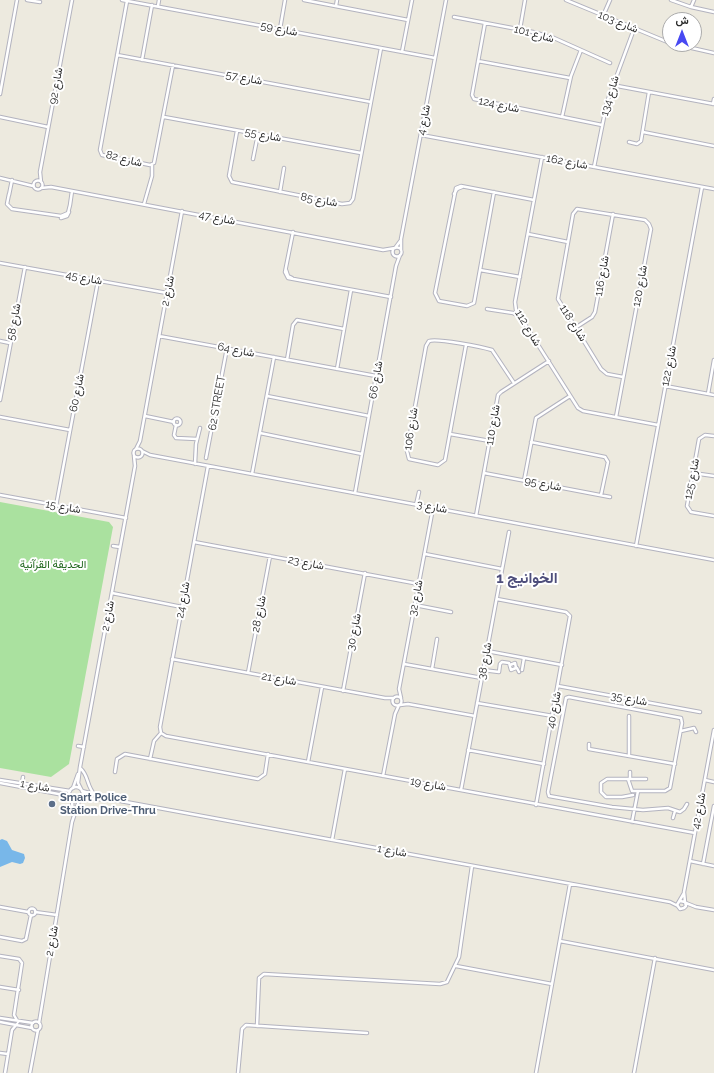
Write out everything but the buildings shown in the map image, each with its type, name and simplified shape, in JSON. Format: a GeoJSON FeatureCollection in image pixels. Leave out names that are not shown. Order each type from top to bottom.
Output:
{"type":"FeatureCollection","features":[{"type":"Feature","properties":{"kind":"street"},"geometry":{"type":"LineString","coordinates":[[0,94],[17,0]]}},
{"type":"Feature","properties":{"kind":"street"},"geometry":{"type":"LineString","coordinates":[[27,0],[40,2]]}},
{"type":"Feature","properties":{"kind":"street","name":"شارع 92"},"geometry":{"type":"LineString","coordinates":[[33,186],[40,172],[72,0]]}},
{"type":"Feature","properties":{"kind":"street","name":"شارع 59"},"geometry":{"type":"LineString","coordinates":[[122,0],[435,58]]}},
{"type":"Feature","properties":{"kind":"street"},"geometry":{"type":"LineString","coordinates":[[158,6],[159,0]]}},
{"type":"Feature","properties":{"kind":"street"},"geometry":{"type":"LineString","coordinates":[[280,29],[285,0]]}},
{"type":"Feature","properties":{"kind":"street"},"geometry":{"type":"LineString","coordinates":[[304,0],[408,20]]}},
{"type":"Feature","properties":{"kind":"street"},"geometry":{"type":"LineString","coordinates":[[336,6],[337,0]]}},
{"type":"Feature","properties":{"kind":"street"},"geometry":{"type":"LineString","coordinates":[[402,52],[412,0]]}},
{"type":"Feature","properties":{"kind":"street","name":"شارع 4"},"geometry":{"type":"LineString","coordinates":[[401,250],[401,239],[446,0]]}},
{"type":"Feature","properties":{"kind":"street"},"geometry":{"type":"LineString","coordinates":[[520,29],[525,0]]}},
{"type":"Feature","properties":{"kind":"street","name":"شارع 103"},"geometry":{"type":"LineString","coordinates":[[567,0],[634,29],[662,39]]}},
{"type":"Feature","properties":{"kind":"street"},"geometry":{"type":"LineString","coordinates":[[603,16],[610,0]]}},
{"type":"Feature","properties":{"kind":"street"},"geometry":{"type":"LineString","coordinates":[[670,0],[691,7],[714,12]]}},
{"type":"Feature","properties":{"kind":"street"},"geometry":{"type":"LineString","coordinates":[[691,7],[694,0]]}},
{"type":"Feature","properties":{"kind":"street","name":"شارع 82"},"geometry":{"type":"LineString","coordinates":[[127,1],[100,153],[104,157],[152,165],[156,161],[173,66]]}},
{"type":"Feature","properties":{"kind":"street"},"geometry":{"type":"LineString","coordinates":[[142,60],[152,6]]}},
{"type":"Feature","properties":{"kind":"street","name":"شارع 101"},"geometry":{"type":"LineString","coordinates":[[454,17],[520,29],[547,36],[610,63]]}},
{"type":"Feature","properties":{"kind":"street","name":"شارع 124"},"geometry":{"type":"LineString","coordinates":[[485,22],[472,95],[476,101],[602,125]]}},
{"type":"Feature","properties":{"kind":"street","name":"شارع 134"},"geometry":{"type":"LineString","coordinates":[[594,167],[612,85],[634,29]]}},
{"type":"Feature","properties":{"kind":"street","name":"شارع 85"},"geometry":{"type":"LineString","coordinates":[[237,130],[229,174],[230,180],[236,184],[342,204],[350,203],[353,199],[381,48]]}},
{"type":"Feature","properties":{"kind":"street"},"geometry":{"type":"LineString","coordinates":[[562,117],[570,78],[581,50]]}},
{"type":"Feature","properties":{"kind":"street"},"geometry":{"type":"LineString","coordinates":[[702,50],[714,53]]}},
{"type":"Feature","properties":{"kind":"street","name":"شارع 57"},"geometry":{"type":"LineString","coordinates":[[117,55],[371,102]]}},
{"type":"Feature","properties":{"kind":"street"},"geometry":{"type":"LineString","coordinates":[[478,61],[570,78]]}},
{"type":"Feature","properties":{"kind":"street"},"geometry":{"type":"LineString","coordinates":[[612,85],[714,104],[714,99]]}},
{"type":"Feature","properties":{"kind":"street"},"geometry":{"type":"LineString","coordinates":[[629,142],[639,143],[641,141],[649,92]]}},
{"type":"Feature","properties":{"kind":"street","name":"شارع 55"},"geometry":{"type":"LineString","coordinates":[[164,117],[362,153]]}},
{"type":"Feature","properties":{"kind":"street"},"geometry":{"type":"LineString","coordinates":[[0,118],[48,127]]}},
{"type":"Feature","properties":{"kind":"street"},"geometry":{"type":"LineString","coordinates":[[643,132],[714,146]]}},
{"type":"Feature","properties":{"kind":"street"},"geometry":{"type":"LineString","coordinates":[[253,158],[258,134]]}},
{"type":"Feature","properties":{"kind":"street","name":"شارع 162"},"geometry":{"type":"LineString","coordinates":[[421,135],[714,189]]}},
{"type":"Feature","properties":{"kind":"street","name":"شارع 112"},"geometry":{"type":"LineString","coordinates":[[542,157],[515,306],[519,316],[580,410],[658,425]]}},
{"type":"Feature","properties":{"kind":"street"},"geometry":{"type":"LineString","coordinates":[[144,204],[152,176],[152,165]]}},
{"type":"Feature","properties":{"kind":"street"},"geometry":{"type":"LineString","coordinates":[[280,192],[284,168]]}},
{"type":"Feature","properties":{"kind":"street","name":"شارع 92"},"geometry":{"type":"LineString","coordinates":[[40,172],[42,183],[41,188]]}},
{"type":"Feature","properties":{"kind":"street"},"geometry":{"type":"LineString","coordinates":[[0,178],[33,186]]}},
{"type":"Feature","properties":{"kind":"street"},"geometry":{"type":"LineString","coordinates":[[12,180],[9,194],[10,204],[18,210],[51,215],[64,215],[68,213],[72,191]]}},
{"type":"Feature","properties":{"kind":"street"},"geometry":{"type":"LineString","coordinates":[[25,183],[35,181]]}},
{"type":"Feature","properties":{"kind":"street","name":"شارع 47"},"geometry":{"type":"LineString","coordinates":[[35,181],[51,187],[383,250],[393,255]]}},
{"type":"Feature","properties":{"kind":"street","name":"شارع 47"},"geometry":{"type":"LineString","coordinates":[[33,186],[37,189],[51,187]]}},
{"type":"Feature","properties":{"kind":"street"},"geometry":{"type":"LineString","coordinates":[[494,192],[475,299],[472,305],[464,306],[442,301],[435,297],[456,188],[460,186],[494,192],[534,200]]}},
{"type":"Feature","properties":{"kind":"street","name":"شارع 122"},"geometry":{"type":"LineString","coordinates":[[636,546],[702,187]]}},
{"type":"Feature","properties":{"kind":"street","name":"شارع 118"},"geometry":{"type":"LineString","coordinates":[[582,209],[577,209],[574,212],[558,298],[575,328],[603,371],[623,377]]}},
{"type":"Feature","properties":{"kind":"street","name":"شارع 120"},"geometry":{"type":"LineString","coordinates":[[582,209],[645,220],[651,228],[616,417]]}},
{"type":"Feature","properties":{"kind":"street","name":"شارع 2"},"geometry":{"type":"LineString","coordinates":[[135,466],[140,457],[140,441],[144,416],[182,211]]}},
{"type":"Feature","properties":{"kind":"street","name":"شارع 116"},"geometry":{"type":"LineString","coordinates":[[575,328],[592,317],[595,312],[613,214]]}},
{"type":"Feature","properties":{"kind":"street"},"geometry":{"type":"LineString","coordinates":[[293,232],[286,269],[287,277],[391,297]]}},
{"type":"Feature","properties":{"kind":"street"},"geometry":{"type":"LineString","coordinates":[[528,234],[568,242]]}},
{"type":"Feature","properties":{"kind":"street","name":"شارع 4"},"geometry":{"type":"LineString","coordinates":[[395,248],[401,239]]}},
{"type":"Feature","properties":{"kind":"street"},"geometry":{"type":"LineString","coordinates":[[395,248],[401,250],[400,255],[393,255],[392,251],[395,248]]}},
{"type":"Feature","properties":{"kind":"street","name":"شارع 47"},"geometry":{"type":"LineString","coordinates":[[383,250],[395,248]]}},
{"type":"Feature","properties":{"kind":"street","name":"شارع 66"},"geometry":{"type":"LineString","coordinates":[[393,255],[396,266]]}},
{"type":"Feature","properties":{"kind":"street","name":"شارع 66"},"geometry":{"type":"LineString","coordinates":[[355,493],[396,266],[400,255]]}},
{"type":"Feature","properties":{"kind":"street","name":"شارع 45"},"geometry":{"type":"LineString","coordinates":[[0,263],[167,293]]}},
{"type":"Feature","properties":{"kind":"street","name":"شارع 58"},"geometry":{"type":"LineString","coordinates":[[0,400],[25,267]]}},
{"type":"Feature","properties":{"kind":"street"},"geometry":{"type":"LineString","coordinates":[[480,270],[520,277]]}},
{"type":"Feature","properties":{"kind":"street","name":"شارع 60"},"geometry":{"type":"LineString","coordinates":[[56,506],[98,281]]}},
{"type":"Feature","properties":{"kind":"street"},"geometry":{"type":"LineString","coordinates":[[337,369],[351,290]]}},
{"type":"Feature","properties":{"kind":"street"},"geometry":{"type":"LineString","coordinates":[[510,312],[515,306]]}},
{"type":"Feature","properties":{"kind":"street"},"geometry":{"type":"LineString","coordinates":[[487,309],[510,312],[519,316]]}},
{"type":"Feature","properties":{"kind":"street"},"geometry":{"type":"LineString","coordinates":[[287,360],[295,321],[298,320],[344,328]]}},
{"type":"Feature","properties":{"kind":"street","name":"شارع 64"},"geometry":{"type":"LineString","coordinates":[[159,336],[376,376]]}},
{"type":"Feature","properties":{"kind":"street","name":"شارع 106"},"geometry":{"type":"LineString","coordinates":[[433,340],[466,345],[445,460],[440,465],[411,460],[407,456],[406,451],[426,346],[429,341],[433,340]]}},
{"type":"Feature","properties":{"kind":"street"},"geometry":{"type":"LineString","coordinates":[[0,341],[10,343]]}},
{"type":"Feature","properties":{"kind":"street"},"geometry":{"type":"LineString","coordinates":[[466,345],[493,352],[514,383]]}},
{"type":"Feature","properties":{"kind":"street","name":"62 STREET"},"geometry":{"type":"LineString","coordinates":[[206,458],[227,348]]}},
{"type":"Feature","properties":{"kind":"street"},"geometry":{"type":"LineString","coordinates":[[252,474],[274,357]]}},
{"type":"Feature","properties":{"kind":"street"},"geometry":{"type":"LineString","coordinates":[[708,394],[714,360]]}},
{"type":"Feature","properties":{"kind":"street","name":"شارع 110"},"geometry":{"type":"LineString","coordinates":[[476,516],[498,395],[549,361]]}},
{"type":"Feature","properties":{"kind":"street"},"geometry":{"type":"LineString","coordinates":[[665,386],[714,395]]}},
{"type":"Feature","properties":{"kind":"street"},"geometry":{"type":"LineString","coordinates":[[267,396],[369,416]]}},
{"type":"Feature","properties":{"kind":"street"},"geometry":{"type":"LineString","coordinates":[[524,481],[536,418],[570,396]]}},
{"type":"Feature","properties":{"kind":"street"},"geometry":{"type":"LineString","coordinates":[[144,416],[174,422],[176,425]]}},
{"type":"Feature","properties":{"kind":"street"},"geometry":{"type":"LineString","coordinates":[[0,417],[70,430]]}},
{"type":"Feature","properties":{"kind":"street"},"geometry":{"type":"LineString","coordinates":[[174,422],[175,418],[180,420],[179,425],[176,425],[174,435],[176,438],[197,439]]}},
{"type":"Feature","properties":{"kind":"street"},"geometry":{"type":"LineString","coordinates":[[195,464],[197,439],[200,428]]}},
{"type":"Feature","properties":{"kind":"street"},"geometry":{"type":"LineString","coordinates":[[260,433],[362,454]]}},
{"type":"Feature","properties":{"kind":"street"},"geometry":{"type":"LineString","coordinates":[[450,434],[490,441]]}},
{"type":"Feature","properties":{"kind":"street","name":"شارع 125"},"geometry":{"type":"LineString","coordinates":[[714,436],[705,434],[699,439],[687,508],[691,512],[714,516]]}},
{"type":"Feature","properties":{"kind":"street","name":"شارع 2"},"geometry":{"type":"LineString","coordinates":[[81,790],[78,784],[80,767],[135,466],[133,452],[140,441]]}},
{"type":"Feature","properties":{"kind":"street"},"geometry":{"type":"LineString","coordinates":[[531,442],[605,457],[608,462],[601,495]]}},
{"type":"Feature","properties":{"kind":"street"},"geometry":{"type":"LineString","coordinates":[[136,449],[141,450]]}},
{"type":"Feature","properties":{"kind":"street","name":"شارع 3"},"geometry":{"type":"LineString","coordinates":[[141,450],[150,456]]}},
{"type":"Feature","properties":{"kind":"street"},"geometry":{"type":"LineString","coordinates":[[134,456],[140,457]]}},
{"type":"Feature","properties":{"kind":"street","name":"شارع 3"},"geometry":{"type":"LineString","coordinates":[[140,457],[150,456],[208,466],[714,560]]}},
{"type":"Feature","properties":{"kind":"street","name":"شارع 24"},"geometry":{"type":"LineString","coordinates":[[161,733],[160,727],[208,466]]}},
{"type":"Feature","properties":{"kind":"street","name":"شارع 95"},"geometry":{"type":"LineString","coordinates":[[484,473],[610,497]]}},
{"type":"Feature","properties":{"kind":"street"},"geometry":{"type":"LineString","coordinates":[[693,473],[714,476]]}},
{"type":"Feature","properties":{"kind":"street"},"geometry":{"type":"LineString","coordinates":[[416,505],[418,492]]}},
{"type":"Feature","properties":{"kind":"street","name":"شارع 15"},"geometry":{"type":"LineString","coordinates":[[0,495],[126,518]]}},
{"type":"Feature","properties":{"kind":"street","name":"شارع 32"},"geometry":{"type":"LineString","coordinates":[[393,703],[394,697],[399,689],[433,508]]}},
{"type":"Feature","properties":{"kind":"street","name":"شارع 38"},"geometry":{"type":"LineString","coordinates":[[461,790],[509,532]]}},
{"type":"Feature","properties":{"kind":"street","name":"شارع 23"},"geometry":{"type":"LineString","coordinates":[[194,542],[419,584]]}},
{"type":"Feature","properties":{"kind":"street"},"geometry":{"type":"LineString","coordinates":[[113,546],[120,547]]}},
{"type":"Feature","properties":{"kind":"street"},"geometry":{"type":"LineString","coordinates":[[425,554],[502,569]]}},
{"type":"Feature","properties":{"kind":"street","name":"شارع 28"},"geometry":{"type":"LineString","coordinates":[[248,673],[270,556]]}},
{"type":"Feature","properties":{"kind":"street","name":"شارع 30"},"geometry":{"type":"LineString","coordinates":[[343,691],[365,574]]}},
{"type":"Feature","properties":{"kind":"street"},"geometry":{"type":"LineString","coordinates":[[112,593],[182,606]]}},
{"type":"Feature","properties":{"kind":"street","name":"شارع 40"},"geometry":{"type":"LineString","coordinates":[[497,599],[566,612],[570,615],[571,620],[536,805]]}},
{"type":"Feature","properties":{"kind":"street"},"geometry":{"type":"LineString","coordinates":[[415,605],[451,612]]}},
{"type":"Feature","properties":{"kind":"street"},"geometry":{"type":"LineString","coordinates":[[432,669],[437,639]]}},
{"type":"Feature","properties":{"kind":"street"},"geometry":{"type":"LineString","coordinates":[[487,651],[562,665]]}},
{"type":"Feature","properties":{"kind":"street"},"geometry":{"type":"LineString","coordinates":[[95,654],[101,655]]}},
{"type":"Feature","properties":{"kind":"street"},"geometry":{"type":"LineString","coordinates":[[510,665],[513,663],[515,656]]}},
{"type":"Feature","properties":{"kind":"street"},"geometry":{"type":"LineString","coordinates":[[513,663],[520,671],[524,658]]}},
{"type":"Feature","properties":{"kind":"street","name":"شارع 21"},"geometry":{"type":"LineString","coordinates":[[172,659],[343,691],[401,699]]}},
{"type":"Feature","properties":{"kind":"street"},"geometry":{"type":"LineString","coordinates":[[483,670],[497,672],[502,663],[509,663],[511,670],[516,667]]}},
{"type":"Feature","properties":{"kind":"street"},"geometry":{"type":"LineString","coordinates":[[404,664],[482,678]]}},
{"type":"Feature","properties":{"kind":"street","name":"شارع 35"},"geometry":{"type":"LineString","coordinates":[[558,686],[700,712]]}},
{"type":"Feature","properties":{"kind":"street"},"geometry":{"type":"LineString","coordinates":[[308,762],[322,687]]}},
{"type":"Feature","properties":{"kind":"street","name":"شارع 32"},"geometry":{"type":"LineString","coordinates":[[399,689],[401,699],[399,705]]}},
{"type":"Feature","properties":{"kind":"street"},"geometry":{"type":"LineString","coordinates":[[616,704],[617,696]]}},
{"type":"Feature","properties":{"kind":"street"},"geometry":{"type":"LineString","coordinates":[[632,791],[668,790],[671,787],[683,721],[680,717],[616,704],[569,697],[566,698],[548,794],[552,797],[612,807],[635,808],[643,810],[668,808],[682,812],[687,804]]}},
{"type":"Feature","properties":{"kind":"street","name":"شارع 21"},"geometry":{"type":"LineString","coordinates":[[385,698],[393,703]]}},
{"type":"Feature","properties":{"kind":"street"},"geometry":{"type":"LineString","coordinates":[[401,699],[408,704]]}},
{"type":"Feature","properties":{"kind":"street"},"geometry":{"type":"LineString","coordinates":[[477,702],[553,716]]}},
{"type":"Feature","properties":{"kind":"street"},"geometry":{"type":"LineString","coordinates":[[383,776],[394,714],[393,703],[399,705],[408,704],[475,716]]}},
{"type":"Feature","properties":{"kind":"street"},"geometry":{"type":"LineString","coordinates":[[394,714],[399,705]]}},
{"type":"Feature","properties":{"kind":"street"},"geometry":{"type":"LineString","coordinates":[[629,716],[629,756]]}},
{"type":"Feature","properties":{"kind":"street"},"geometry":{"type":"LineString","coordinates":[[681,731],[694,728],[696,732]]}},
{"type":"Feature","properties":{"kind":"street","name":"شارع 42"},"geometry":{"type":"LineString","coordinates":[[678,906],[684,892],[714,730]]}},
{"type":"Feature","properties":{"kind":"street"},"geometry":{"type":"LineString","coordinates":[[150,759],[154,741],[161,733]]}},
{"type":"Feature","properties":{"kind":"street","name":"شارع 19"},"geometry":{"type":"LineString","coordinates":[[161,733],[166,736],[695,833]]}},
{"type":"Feature","properties":{"kind":"street"},"geometry":{"type":"LineString","coordinates":[[589,744],[589,749],[675,764]]}},
{"type":"Feature","properties":{"kind":"street"},"geometry":{"type":"LineString","coordinates":[[78,746],[84,747]]}},
{"type":"Feature","properties":{"kind":"street"},"geometry":{"type":"LineString","coordinates":[[468,750],[544,764]]}},
{"type":"Feature","properties":{"kind":"street"},"geometry":{"type":"LineString","coordinates":[[115,772],[117,760],[122,755],[258,779],[265,774],[268,754]]}},
{"type":"Feature","properties":{"kind":"street"},"geometry":{"type":"LineString","coordinates":[[80,767],[86,773],[88,788],[94,795]]}},
{"type":"Feature","properties":{"kind":"street","name":"شارع 2"},"geometry":{"type":"LineString","coordinates":[[71,790],[80,767]]}},
{"type":"Feature","properties":{"kind":"street"},"geometry":{"type":"LineString","coordinates":[[332,840],[345,769]]}},
{"type":"Feature","properties":{"kind":"street"},"geometry":{"type":"LineString","coordinates":[[630,772],[629,779],[634,797],[635,808],[632,822]]}},
{"type":"Feature","properties":{"kind":"street"},"geometry":{"type":"LineString","coordinates":[[22,783],[23,777]]}},
{"type":"Feature","properties":{"kind":"street"},"geometry":{"type":"LineString","coordinates":[[634,797],[608,797],[601,792],[601,783],[605,779],[646,778]]}},
{"type":"Feature","properties":{"kind":"street","name":"شارع 1"},"geometry":{"type":"LineString","coordinates":[[0,780],[71,790]]}},
{"type":"Feature","properties":{"kind":"street"},"geometry":{"type":"LineString","coordinates":[[705,780],[714,782]]}},
{"type":"Feature","properties":{"kind":"street","name":"شارع 1"},"geometry":{"type":"LineString","coordinates":[[0,783],[69,796]]}},
{"type":"Feature","properties":{"kind":"street"},"geometry":{"type":"LineString","coordinates":[[71,790],[81,790],[82,798],[79,801],[72,800],[69,796],[71,790]]}},
{"type":"Feature","properties":{"kind":"street","name":"شارع 1"},"geometry":{"type":"LineString","coordinates":[[81,790],[115,800],[670,902],[682,909],[685,908]]}},
{"type":"Feature","properties":{"kind":"street"},"geometry":{"type":"LineString","coordinates":[[634,797],[638,791]]}},
{"type":"Feature","properties":{"kind":"street","name":"شارع 1"},"geometry":{"type":"LineString","coordinates":[[82,798],[88,797],[115,800]]}},
{"type":"Feature","properties":{"kind":"street","name":"شارع 2"},"geometry":{"type":"LineString","coordinates":[[72,800],[73,820]]}},
{"type":"Feature","properties":{"kind":"street","name":"شارع 2"},"geometry":{"type":"LineString","coordinates":[[38,1030],[40,1027],[40,1016],[73,820],[79,801]]}},
{"type":"Feature","properties":{"kind":"street"},"geometry":{"type":"LineString","coordinates":[[703,864],[714,806]]}},
{"type":"Feature","properties":{"kind":"street"},"geometry":{"type":"LineString","coordinates":[[673,818],[675,811]]}},
{"type":"Feature","properties":{"kind":"street"},"geometry":{"type":"LineString","coordinates":[[690,861],[714,866]]}},
{"type":"Feature","properties":{"kind":"street"},"geometry":{"type":"LineString","coordinates":[[257,1026],[259,978],[264,974],[443,984],[447,982],[456,966],[460,952],[472,866]]}},
{"type":"Feature","properties":{"kind":"street"},"geometry":{"type":"LineString","coordinates":[[536,1073],[570,884]]}},
{"type":"Feature","properties":{"kind":"street","name":"شارع 42"},"geometry":{"type":"LineString","coordinates":[[684,892],[686,902]]}},
{"type":"Feature","properties":{"kind":"street","name":"شارع 1"},"geometry":{"type":"LineString","coordinates":[[670,902],[686,902]]}},
{"type":"Feature","properties":{"kind":"street"},"geometry":{"type":"LineString","coordinates":[[696,907],[686,902],[685,908],[696,907],[714,910]]}},
{"type":"Feature","properties":{"kind":"street"},"geometry":{"type":"LineString","coordinates":[[0,907],[28,912],[31,915]]}},
{"type":"Feature","properties":{"kind":"street"},"geometry":{"type":"LineString","coordinates":[[28,912],[32,908],[35,912],[56,916]]}},
{"type":"Feature","properties":{"kind":"street"},"geometry":{"type":"LineString","coordinates":[[0,937],[22,941],[26,939],[31,915],[35,912]]}},
{"type":"Feature","properties":{"kind":"street"},"geometry":{"type":"LineString","coordinates":[[560,941],[714,970]]}},
{"type":"Feature","properties":{"kind":"street"},"geometry":{"type":"LineString","coordinates":[[0,956],[19,960],[22,963],[14,1015],[8,1021],[0,1022]]}},
{"type":"Feature","properties":{"kind":"street"},"geometry":{"type":"LineString","coordinates":[[634,1073],[655,958]]}},
{"type":"Feature","properties":{"kind":"street"},"geometry":{"type":"LineString","coordinates":[[456,966],[552,984]]}},
{"type":"Feature","properties":{"kind":"street"},"geometry":{"type":"LineString","coordinates":[[0,987],[19,990]]}},
{"type":"Feature","properties":{"kind":"street"},"geometry":{"type":"LineString","coordinates":[[14,1015],[18,1023]]}},
{"type":"Feature","properties":{"kind":"street"},"geometry":{"type":"LineString","coordinates":[[36,1037],[33,1029],[34,1022],[40,1016]]}},
{"type":"Feature","properties":{"kind":"street"},"geometry":{"type":"LineString","coordinates":[[0,1018],[38,1030],[30,1073]]}},
{"type":"Feature","properties":{"kind":"street"},"geometry":{"type":"LineString","coordinates":[[8,1021],[12,1030]]}},
{"type":"Feature","properties":{"kind":"street"},"geometry":{"type":"LineString","coordinates":[[5,1073],[12,1030],[18,1023],[39,1023]]}},
{"type":"Feature","properties":{"kind":"street"},"geometry":{"type":"LineString","coordinates":[[238,1073],[242,1028],[246,1025],[367,1033]]}},
{"type":"Feature","properties":{"kind":"street"},"geometry":{"type":"LineString","coordinates":[[0,1053],[8,1054]]}},
{"type":"Feature","properties":{"kind":"green space","name":"الحديقة القرآنية"},"geometry":{"type":"Polygon","coordinates":[[[0,502],[109,522],[113,527],[69,764],[51,777],[0,768],[0,502]]]}},
{"type":"Feature","properties":{"kind":"water"},"geometry":{"type":"Polygon","coordinates":[[[2,839],[7,841],[12,850],[24,854],[25,858],[23,863],[20,864],[12,862],[0,867],[0,840],[2,839]]]}},
{"type":"Feature","properties":{"kind":"place","name":"Smart Police Station Drive-Thru"},"geometry":{"type":"Point","coordinates":[52,804]}},
{"type":"Feature","properties":{"kind":"district","name":"الخوانيج 1"},"geometry":{"type":"Point","coordinates":[527,578]}}]}
